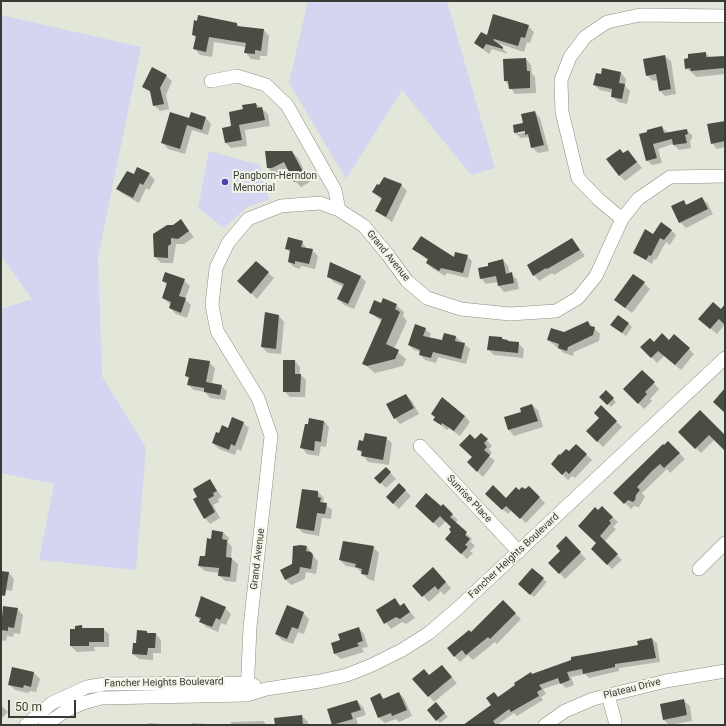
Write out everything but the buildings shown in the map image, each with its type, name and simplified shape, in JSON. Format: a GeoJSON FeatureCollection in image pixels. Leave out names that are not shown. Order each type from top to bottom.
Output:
{"type":"FeatureCollection","features":[{"type":"Feature","properties":{"kind":"street"},"geometry":{"type":"LineString","coordinates":[[622,219],[598,199],[578,178],[562,112],[561,80],[570,57],[584,36],[607,22],[640,15],[725,16]]}},
{"type":"Feature","properties":{"kind":"street"},"geometry":{"type":"LineString","coordinates":[[211,80],[237,76],[266,84],[288,105],[335,190],[339,210]]}},
{"type":"Feature","properties":{"kind":"street","name":"Grand Avenue"},"geometry":{"type":"LineString","coordinates":[[247,689],[250,627],[271,436],[258,398],[217,331],[212,305],[216,268],[228,243],[248,219],[281,206],[320,203],[339,210],[364,226],[407,281],[427,298],[461,309],[510,314],[556,311],[578,298],[596,276],[622,219],[638,199],[670,177],[725,176]]}},
{"type":"Feature","properties":{"kind":"street","name":"Fancher Heights Boulevard"},"geometry":{"type":"LineString","coordinates":[[26,725],[52,703],[87,687],[120,682],[266,689],[320,681],[346,675],[372,666],[429,633],[457,609],[725,358]]}},
{"type":"Feature","properties":{"kind":"street","name":"Sunrise Place"},"geometry":{"type":"LineString","coordinates":[[420,446],[519,552]]}},
{"type":"Feature","properties":{"kind":"street"},"geometry":{"type":"LineString","coordinates":[[699,569],[725,543]]}},
{"type":"Feature","properties":{"kind":"street","name":"Plateau Drive"},"geometry":{"type":"LineString","coordinates":[[545,725],[565,711],[608,694],[666,681],[725,671]]}},
{"type":"Feature","properties":{"kind":"street","name":"Fancher Heights Boulevard"},"geometry":{"type":"LineString","coordinates":[[45,725],[67,710],[83,703],[101,698],[247,689]]}},
{"type":"Feature","properties":{"kind":"street"},"geometry":{"type":"LineString","coordinates":[[608,694],[615,721]]}},
{"type":"Feature","properties":{"kind":"shaded area"},"geometry":{"type":"Polygon","coordinates":[[[308,1],[447,1],[495,168],[471,175],[402,90],[346,179],[289,83],[308,1]]]}},
{"type":"Feature","properties":{"kind":"shaded area"},"geometry":{"type":"Polygon","coordinates":[[[1,15],[141,47],[98,258],[102,376],[146,448],[136,570],[39,560],[54,484],[1,473],[1,309],[32,299],[1,256],[1,15]]]}},
{"type":"Feature","properties":{"kind":"shaded area"},"geometry":{"type":"Polygon","coordinates":[[[209,151],[260,165],[269,200],[249,206],[224,228],[198,208],[209,151]]]}},
{"type":"Feature","properties":{"kind":"place","name":"Pangborn-Herndon Memorial"},"geometry":{"type":"Point","coordinates":[225,182]}}]}
